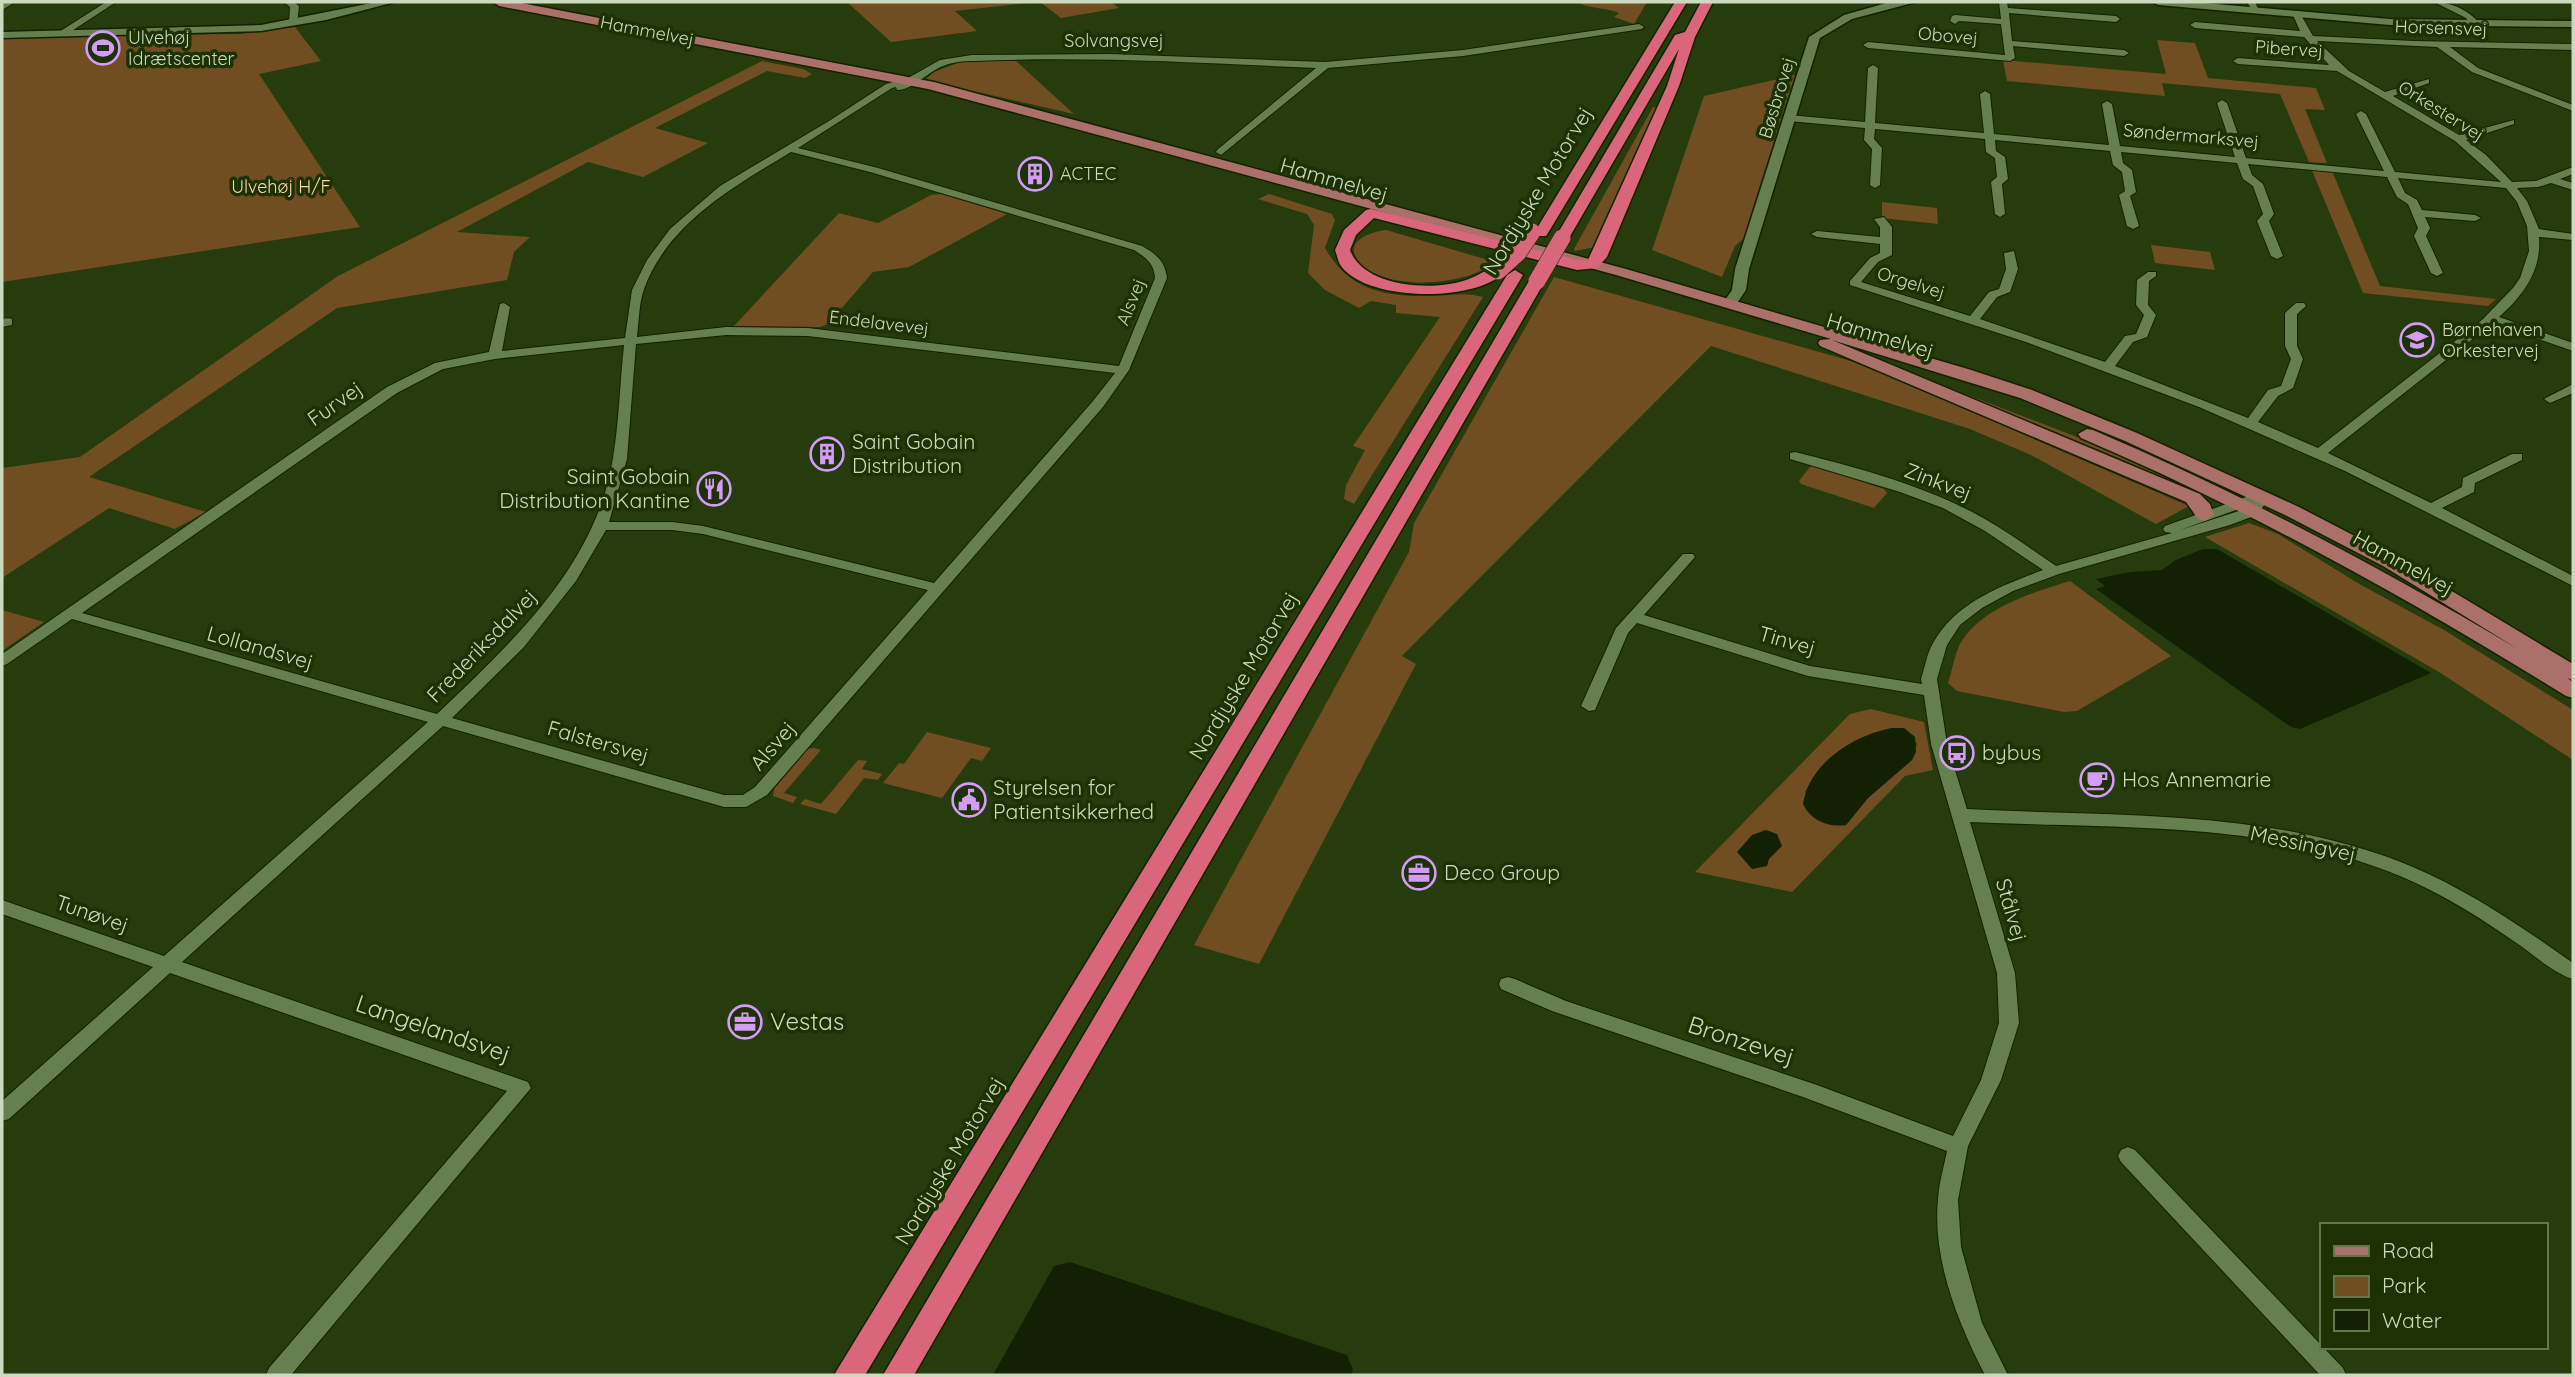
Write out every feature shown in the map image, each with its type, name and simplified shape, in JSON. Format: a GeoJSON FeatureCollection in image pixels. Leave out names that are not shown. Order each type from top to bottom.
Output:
{"type":"FeatureCollection","features":[{"type":"Feature","properties":{"kind":"highway","name":"Nordjyske Motorvej"},"geometry":{"type":"LineString","coordinates":[[898,1375],[1517,276],[1537,232],[1606,126],[1681,2]]}},
{"type":"Feature","properties":{"kind":"highway","name":"Nordjyske Motorvej"},"geometry":{"type":"LineString","coordinates":[[849,1375],[1517,276],[1562,238],[1700,2]]}},
{"type":"Feature","properties":{"kind":"highway"},"geometry":{"type":"LineString","coordinates":[[1517,276],[1483,280],[1446,289],[1390,285],[1369,279],[1352,268],[1343,258],[1341,248],[1347,234],[1367,207],[1577,265],[1592,265],[1599,257],[1666,104],[1689,37],[1707,2]]}},
{"type":"Feature","properties":{"kind":"highway"},"geometry":{"type":"LineString","coordinates":[[1347,234],[1370,225],[1386,225],[1467,243]]}},
{"type":"Feature","properties":{"kind":"main road","name":"Hammelvej"},"geometry":{"type":"LineString","coordinates":[[499,2],[794,60],[1020,110]]}},
{"type":"Feature","properties":{"kind":"main road","name":"Hammelvej"},"geometry":{"type":"LineString","coordinates":[[794,60],[988,101],[1127,139],[1269,185],[1367,207],[1467,243],[1563,270],[1726,306],[1821,341],[1917,370],[2014,405],[2380,556],[2573,673]]}},
{"type":"Feature","properties":{"kind":"main road","name":"Hammelvej"},"geometry":{"type":"LineString","coordinates":[[1592,265],[2016,391],[2131,437],[2410,593],[2573,691]]}},
{"type":"Feature","properties":{"kind":"main road"},"geometry":{"type":"LineString","coordinates":[[1821,341],[2193,498],[2203,508],[2205,515]]}},
{"type":"Feature","properties":{"kind":"street"},"geometry":{"type":"LineString","coordinates":[[2,7],[11,2]]}},
{"type":"Feature","properties":{"kind":"street"},"geometry":{"type":"LineString","coordinates":[[61,34],[112,2]]}},
{"type":"Feature","properties":{"kind":"street"},"geometry":{"type":"LineString","coordinates":[[288,2],[295,6],[294,23]]}},
{"type":"Feature","properties":{"kind":"street"},"geometry":{"type":"LineString","coordinates":[[2,35],[232,30],[294,23],[390,2]]}},
{"type":"Feature","properties":{"kind":"street","name":"Bøsbrovej"},"geometry":{"type":"LineString","coordinates":[[1726,306],[1740,290],[1742,269],[1815,37],[1839,20],[1858,12],[1911,2]]}},
{"type":"Feature","properties":{"kind":"street"},"geometry":{"type":"LineString","coordinates":[[2158,2],[2254,6],[2297,15],[2390,22],[2573,24]]}},
{"type":"Feature","properties":{"kind":"street"},"geometry":{"type":"LineString","coordinates":[[2438,2],[2469,16],[2475,24]]}},
{"type":"Feature","properties":{"kind":"street","name":"Obovej"},"geometry":{"type":"LineString","coordinates":[[1868,45],[2011,58],[2004,6],[2116,19]]}},
{"type":"Feature","properties":{"kind":"street","name":"Orkestervej"},"geometry":{"type":"LineString","coordinates":[[2297,15],[2308,36],[2337,68],[2458,139],[2484,159],[2523,204],[2533,231],[2534,251],[2526,278],[2490,318],[2319,454]]}},
{"type":"Feature","properties":{"kind":"street","name":"Obovej"},"geometry":{"type":"LineString","coordinates":[[1955,21],[1955,18],[2006,22]]}},
{"type":"Feature","properties":{"kind":"street","name":"Horsensvej"},"geometry":{"type":"LineString","coordinates":[[2195,25],[2308,36],[2439,44],[2568,47]]}},
{"type":"Feature","properties":{"kind":"street","name":"Solvangsvej"},"geometry":{"type":"LineString","coordinates":[[901,84],[943,62],[972,58],[1111,57],[1325,65],[1463,53],[1639,27]]}},
{"type":"Feature","properties":{"kind":"street","name":"Obovej"},"geometry":{"type":"LineString","coordinates":[[2009,43],[2123,53]]}},
{"type":"Feature","properties":{"kind":"street"},"geometry":{"type":"LineString","coordinates":[[2439,44],[2475,70],[2573,108]]}},
{"type":"Feature","properties":{"kind":"street"},"geometry":{"type":"LineString","coordinates":[[2568,47],[2573,55]]}},
{"type":"Feature","properties":{"kind":"street","name":"Pibervej"},"geometry":{"type":"LineString","coordinates":[[2238,61],[2337,68]]}},
{"type":"Feature","properties":{"kind":"street"},"geometry":{"type":"LineString","coordinates":[[1221,152],[1325,65]]}},
{"type":"Feature","properties":{"kind":"street"},"geometry":{"type":"LineString","coordinates":[[1873,68],[1869,140],[1877,148],[1875,185]]}},
{"type":"Feature","properties":{"kind":"street"},"geometry":{"type":"LineString","coordinates":[[2384,96],[2426,81]]}},
{"type":"Feature","properties":{"kind":"street","name":"Frederiksdalvej"},"geometry":{"type":"LineString","coordinates":[[2,1113],[439,721],[519,644],[549,609],[582,562],[601,526],[620,459],[630,342],[639,290],[653,260],[674,231],[724,188],[901,84]]}},
{"type":"Feature","properties":{"kind":"street"},"geometry":{"type":"LineString","coordinates":[[1985,94],[1992,152],[2000,157],[2003,179],[1996,182],[2000,214]]}},
{"type":"Feature","properties":{"kind":"street"},"geometry":{"type":"LineString","coordinates":[[2222,103],[2247,177],[2258,184],[2269,214],[2263,221],[2277,256]]}},
{"type":"Feature","properties":{"kind":"street"},"geometry":{"type":"LineString","coordinates":[[2107,104],[2118,165],[2127,170],[2131,191],[2124,195],[2133,226]]}},
{"type":"Feature","properties":{"kind":"street"},"geometry":{"type":"LineString","coordinates":[[2361,114],[2400,195],[2413,202],[2424,228],[2420,236],[2437,273]]}},
{"type":"Feature","properties":{"kind":"street","name":"Søndermarksvej"},"geometry":{"type":"LineString","coordinates":[[1789,118],[1812,122],[1869,123],[2509,185],[2528,186],[2573,170]]}},
{"type":"Feature","properties":{"kind":"street"},"geometry":{"type":"LineString","coordinates":[[2458,139],[2510,122]]}},
{"type":"Feature","properties":{"kind":"street","name":"Alsvej"},"geometry":{"type":"LineString","coordinates":[[747,801],[761,791],[1098,404],[1123,370],[1161,278],[1161,267],[1155,258],[1138,248],[874,170],[790,149]]}},
{"type":"Feature","properties":{"kind":"street"},"geometry":{"type":"LineString","coordinates":[[2550,179],[2573,187]]}},
{"type":"Feature","properties":{"kind":"street"},"geometry":{"type":"LineString","coordinates":[[2418,213],[2475,218]]}},
{"type":"Feature","properties":{"kind":"street","name":"Orgelvej"},"geometry":{"type":"LineString","coordinates":[[1880,219],[1886,227],[1886,256],[1874,260],[1854,284],[1973,320],[2109,366],[2250,424],[2432,508],[2573,582]]}},
{"type":"Feature","properties":{"kind":"street"},"geometry":{"type":"LineString","coordinates":[[2533,231],[2573,236]]}},
{"type":"Feature","properties":{"kind":"street","name":"Orgelvej"},"geometry":{"type":"LineString","coordinates":[[1816,233],[1887,241]]}},
{"type":"Feature","properties":{"kind":"street"},"geometry":{"type":"LineString","coordinates":[[1973,320],[1993,294],[2004,292],[2012,268],[2010,253]]}},
{"type":"Feature","properties":{"kind":"street"},"geometry":{"type":"LineString","coordinates":[[2109,366],[2129,339],[2141,337],[2150,315],[2142,305],[2143,280],[2152,274]]}},
{"type":"Feature","properties":{"kind":"street"},"geometry":{"type":"LineString","coordinates":[[2250,424],[2273,393],[2287,388],[2297,359],[2291,346],[2291,313],[2301,306]]}},
{"type":"Feature","properties":{"kind":"street"},"geometry":{"type":"LineString","coordinates":[[495,355],[504,307]]}},
{"type":"Feature","properties":{"kind":"street"},"geometry":{"type":"LineString","coordinates":[[2490,318],[2573,347]]}},
{"type":"Feature","properties":{"kind":"street","name":"Endelavevej"},"geometry":{"type":"LineString","coordinates":[[630,342],[726,331],[808,332],[1123,370]]}},
{"type":"Feature","properties":{"kind":"street","name":"Furvej"},"geometry":{"type":"LineString","coordinates":[[70,614],[414,377],[439,366],[495,355],[630,342]]}},
{"type":"Feature","properties":{"kind":"street"},"geometry":{"type":"LineString","coordinates":[[2550,399],[2573,388]]}},
{"type":"Feature","properties":{"kind":"street","name":"Zinkvej"},"geometry":{"type":"LineString","coordinates":[[1795,456],[1936,501],[1992,528],[2054,571]]}},
{"type":"Feature","properties":{"kind":"street"},"geometry":{"type":"LineString","coordinates":[[2432,508],[2469,489],[2468,481],[2517,457]]}},
{"type":"Feature","properties":{"kind":"street","name":"Stålvej"},"geometry":{"type":"LineString","coordinates":[[2113,553],[2205,515],[2251,503]]}},
{"type":"Feature","properties":{"kind":"street","name":"Stålvej"},"geometry":{"type":"LineString","coordinates":[[1997,1375],[1971,1325],[1950,1247],[1948,1200],[1958,1146],[1991,1080],[2009,1023],[2006,973],[1939,744],[1929,679],[1939,645],[1955,622],[1977,604],[2008,588],[2054,571],[2205,528],[2251,503]]}},
{"type":"Feature","properties":{"kind":"street"},"geometry":{"type":"LineString","coordinates":[[601,526],[672,526],[703,530],[937,587]]}},
{"type":"Feature","properties":{"kind":"street"},"geometry":{"type":"LineString","coordinates":[[1589,706],[1620,631],[1688,557]]}},
{"type":"Feature","properties":{"kind":"street"},"geometry":{"type":"LineString","coordinates":[[2,661],[70,614]]}},
{"type":"Feature","properties":{"kind":"street","name":"Lollandsvej"},"geometry":{"type":"LineString","coordinates":[[70,614],[439,721]]}},
{"type":"Feature","properties":{"kind":"street","name":"Tinvej"},"geometry":{"type":"LineString","coordinates":[[1634,617],[1808,671],[1931,691]]}},
{"type":"Feature","properties":{"kind":"street","name":"Falstersvej"},"geometry":{"type":"LineString","coordinates":[[439,721],[724,801],[747,801]]}},
{"type":"Feature","properties":{"kind":"street","name":"Messingvej"},"geometry":{"type":"LineString","coordinates":[[1959,815],[2262,832],[2365,857],[2406,871],[2482,910],[2573,972]]}},
{"type":"Feature","properties":{"kind":"street","name":"Tunøvej"},"geometry":{"type":"LineString","coordinates":[[2,907],[168,964]]}},
{"type":"Feature","properties":{"kind":"street","name":"Langelandsvej"},"geometry":{"type":"LineString","coordinates":[[168,964],[521,1088],[277,1375]]}},
{"type":"Feature","properties":{"kind":"street","name":"Bronzevej"},"geometry":{"type":"LineString","coordinates":[[1508,984],[1559,1006],[1810,1091],[1958,1146]]}},
{"type":"Feature","properties":{"kind":"street"},"geometry":{"type":"LineString","coordinates":[[2128,1156],[2335,1375]]}},
{"type":"Feature","properties":{"kind":"green space"},"geometry":{"type":"Polygon","coordinates":[[[847,2],[1035,2],[955,11],[977,31],[891,42],[847,2]]]}},
{"type":"Feature","properties":{"kind":"green space"},"geometry":{"type":"Polygon","coordinates":[[[1040,2],[1111,2],[1119,8],[1061,18],[1040,2]]]}},
{"type":"Feature","properties":{"kind":"green space"},"geometry":{"type":"Polygon","coordinates":[[[1576,2],[1647,2],[1634,24],[1614,17],[1619,13],[1576,2]]]}},
{"type":"Feature","properties":{"kind":"green space","name":"Ulvehøj H/F"},"geometry":{"type":"Polygon","coordinates":[[[295,27],[321,61],[259,74],[360,227],[2,282],[2,36],[240,34],[295,27]]]}},
{"type":"Feature","properties":{"kind":"green space"},"geometry":{"type":"Polygon","coordinates":[[[2157,40],[2195,43],[2208,78],[2316,88],[2325,110],[2305,109],[2327,163],[2309,162],[2280,94],[2162,83],[2165,96],[2007,81],[2003,60],[2166,74],[2157,40]]]}},
{"type":"Feature","properties":{"kind":"green space"},"geometry":{"type":"Polygon","coordinates":[[[762,61],[803,69],[812,74],[805,78],[767,71],[655,128],[708,143],[643,177],[588,162],[457,232],[530,237],[514,252],[507,280],[337,308],[89,477],[206,512],[175,529],[109,508],[2,578],[2,468],[80,457],[338,276],[762,61]]]}},
{"type":"Feature","properties":{"kind":"green space"},"geometry":{"type":"Polygon","coordinates":[[[963,61],[1016,61],[1074,114],[925,80],[934,72],[963,61]]]}},
{"type":"Feature","properties":{"kind":"green space"},"geometry":{"type":"Polygon","coordinates":[[[1795,75],[1743,239],[1735,246],[1722,277],[1652,250],[1704,96],[1795,75]]]}},
{"type":"Feature","properties":{"kind":"green space"},"geometry":{"type":"Polygon","coordinates":[[[1653,107],[1657,108],[1596,247],[1575,251],[1574,249],[1653,107]]]}},
{"type":"Feature","properties":{"kind":"green space"},"geometry":{"type":"Polygon","coordinates":[[[2311,168],[2332,171],[2380,286],[2496,299],[2488,306],[2363,293],[2311,168]]]}},
{"type":"Feature","properties":{"kind":"green space"},"geometry":{"type":"Polygon","coordinates":[[[941,194],[1007,214],[909,267],[873,272],[828,324],[820,327],[734,326],[839,213],[878,223],[931,195],[941,194]]]}},
{"type":"Feature","properties":{"kind":"green space"},"geometry":{"type":"Polygon","coordinates":[[[1269,194],[1332,214],[1335,220],[1325,248],[1335,263],[1358,283],[1385,293],[1401,295],[1465,294],[1483,297],[1354,504],[1344,499],[1346,485],[1365,450],[1353,446],[1440,317],[1396,313],[1396,305],[1371,301],[1359,308],[1325,290],[1308,273],[1314,225],[1307,214],[1258,199],[1269,194]]]}},
{"type":"Feature","properties":{"kind":"green space"},"geometry":{"type":"Polygon","coordinates":[[[1882,202],[1937,208],[1938,224],[1882,218],[1882,202]]]}},
{"type":"Feature","properties":{"kind":"green space"},"geometry":{"type":"Polygon","coordinates":[[[1386,230],[1495,262],[1482,270],[1447,281],[1407,282],[1389,278],[1372,272],[1360,263],[1354,249],[1360,239],[1386,230]]]}},
{"type":"Feature","properties":{"kind":"green space"},"geometry":{"type":"Polygon","coordinates":[[[2151,245],[2210,252],[2215,270],[2155,263],[2151,245]]]}},
{"type":"Feature","properties":{"kind":"green space"},"geometry":{"type":"Polygon","coordinates":[[[1554,277],[1858,363],[2189,506],[2156,524],[2031,455],[1970,429],[1711,346],[1402,656],[1416,664],[1259,964],[1194,945],[1409,552],[1414,523],[1554,277]]]}},
{"type":"Feature","properties":{"kind":"green space"},"geometry":{"type":"Polygon","coordinates":[[[1942,385],[2116,452],[2211,497],[2199,497],[1939,388],[1942,385]]]}},
{"type":"Feature","properties":{"kind":"green space"},"geometry":{"type":"Polygon","coordinates":[[[1815,466],[1884,489],[1887,493],[1874,508],[1801,484],[1799,481],[1810,467],[1815,466]]]}},
{"type":"Feature","properties":{"kind":"green space"},"geometry":{"type":"Polygon","coordinates":[[[2249,523],[2278,534],[2361,585],[2444,630],[2573,710],[2573,760],[2439,672],[2205,537],[2249,523]]]}},
{"type":"Feature","properties":{"kind":"green space"},"geometry":{"type":"Polygon","coordinates":[[[2070,581],[2171,656],[2077,711],[2064,712],[1957,691],[1948,683],[1959,646],[1979,622],[2008,604],[2070,581]]]}},
{"type":"Feature","properties":{"kind":"green space"},"geometry":{"type":"Polygon","coordinates":[[[2,610],[44,622],[2,651],[2,610]]]}},
{"type":"Feature","properties":{"kind":"green space"},"geometry":{"type":"Polygon","coordinates":[[[1871,709],[1924,722],[1933,770],[1905,776],[1792,892],[1695,872],[1850,714],[1871,709]],[[1904,728],[1878,731],[1853,742],[1830,758],[1805,792],[1846,825],[1868,798],[1912,760],[1917,744],[1904,728]]]}},
{"type":"Feature","properties":{"kind":"green space"},"geometry":{"type":"Polygon","coordinates":[[[927,732],[991,748],[982,761],[971,758],[942,798],[883,783],[899,763],[904,764],[927,732]]]}},
{"type":"Feature","properties":{"kind":"green space"},"geometry":{"type":"Polygon","coordinates":[[[808,749],[821,750],[784,793],[797,797],[793,803],[773,796],[774,789],[808,749]]]}},
{"type":"Feature","properties":{"kind":"green space"},"geometry":{"type":"Polygon","coordinates":[[[858,760],[867,761],[862,769],[882,774],[878,780],[864,778],[836,814],[800,804],[805,799],[821,804],[858,760]]]}},
{"type":"Feature","properties":{"kind":"water"},"geometry":{"type":"Polygon","coordinates":[[[2203,549],[2217,549],[2431,673],[2300,729],[2291,727],[2096,589],[2105,586],[2096,579],[2130,572],[2162,570],[2176,560],[2203,549]]]}},
{"type":"Feature","properties":{"kind":"water"},"geometry":{"type":"Polygon","coordinates":[[[1892,728],[1904,728],[1915,737],[1916,752],[1912,760],[1868,798],[1846,825],[1827,824],[1806,810],[1803,804],[1807,789],[1824,764],[1849,744],[1892,728]]]}},
{"type":"Feature","properties":{"kind":"water"},"geometry":{"type":"Polygon","coordinates":[[[1766,830],[1777,834],[1782,846],[1769,859],[1767,866],[1752,869],[1737,852],[1752,835],[1766,830]]]}},
{"type":"Feature","properties":{"kind":"water"},"geometry":{"type":"Polygon","coordinates":[[[1070,1262],[1347,1355],[1353,1370],[1351,1375],[993,1375],[1054,1266],[1070,1262]]]}},
{"type":"Feature","properties":{"kind":"place","name":"Ulvehøj Idrætscenter"},"geometry":{"type":"Point","coordinates":[103,48]}},
{"type":"Feature","properties":{"kind":"place","name":"ACTEC"},"geometry":{"type":"Point","coordinates":[1035,174]}},
{"type":"Feature","properties":{"kind":"place","name":"Børnehaven Orkestervej"},"geometry":{"type":"Point","coordinates":[2417,340]}},
{"type":"Feature","properties":{"kind":"place","name":"Saint Gobain Distribution"},"geometry":{"type":"Point","coordinates":[827,454]}},
{"type":"Feature","properties":{"kind":"place","name":"Saint Gobain Distribution Kantine"},"geometry":{"type":"Point","coordinates":[714,489]}},
{"type":"Feature","properties":{"kind":"place","name":"bybus"},"geometry":{"type":"Point","coordinates":[1957,753]}},
{"type":"Feature","properties":{"kind":"place","name":"Hos Annemarie"},"geometry":{"type":"Point","coordinates":[2097,780]}},
{"type":"Feature","properties":{"kind":"place","name":"Styrelsen for Patientsikkerhed"},"geometry":{"type":"Point","coordinates":[969,800]}},
{"type":"Feature","properties":{"kind":"place","name":"Deco Group"},"geometry":{"type":"Point","coordinates":[1419,873]}},
{"type":"Feature","properties":{"kind":"place","name":"Vestas"},"geometry":{"type":"Point","coordinates":[745,1022]}}]}
